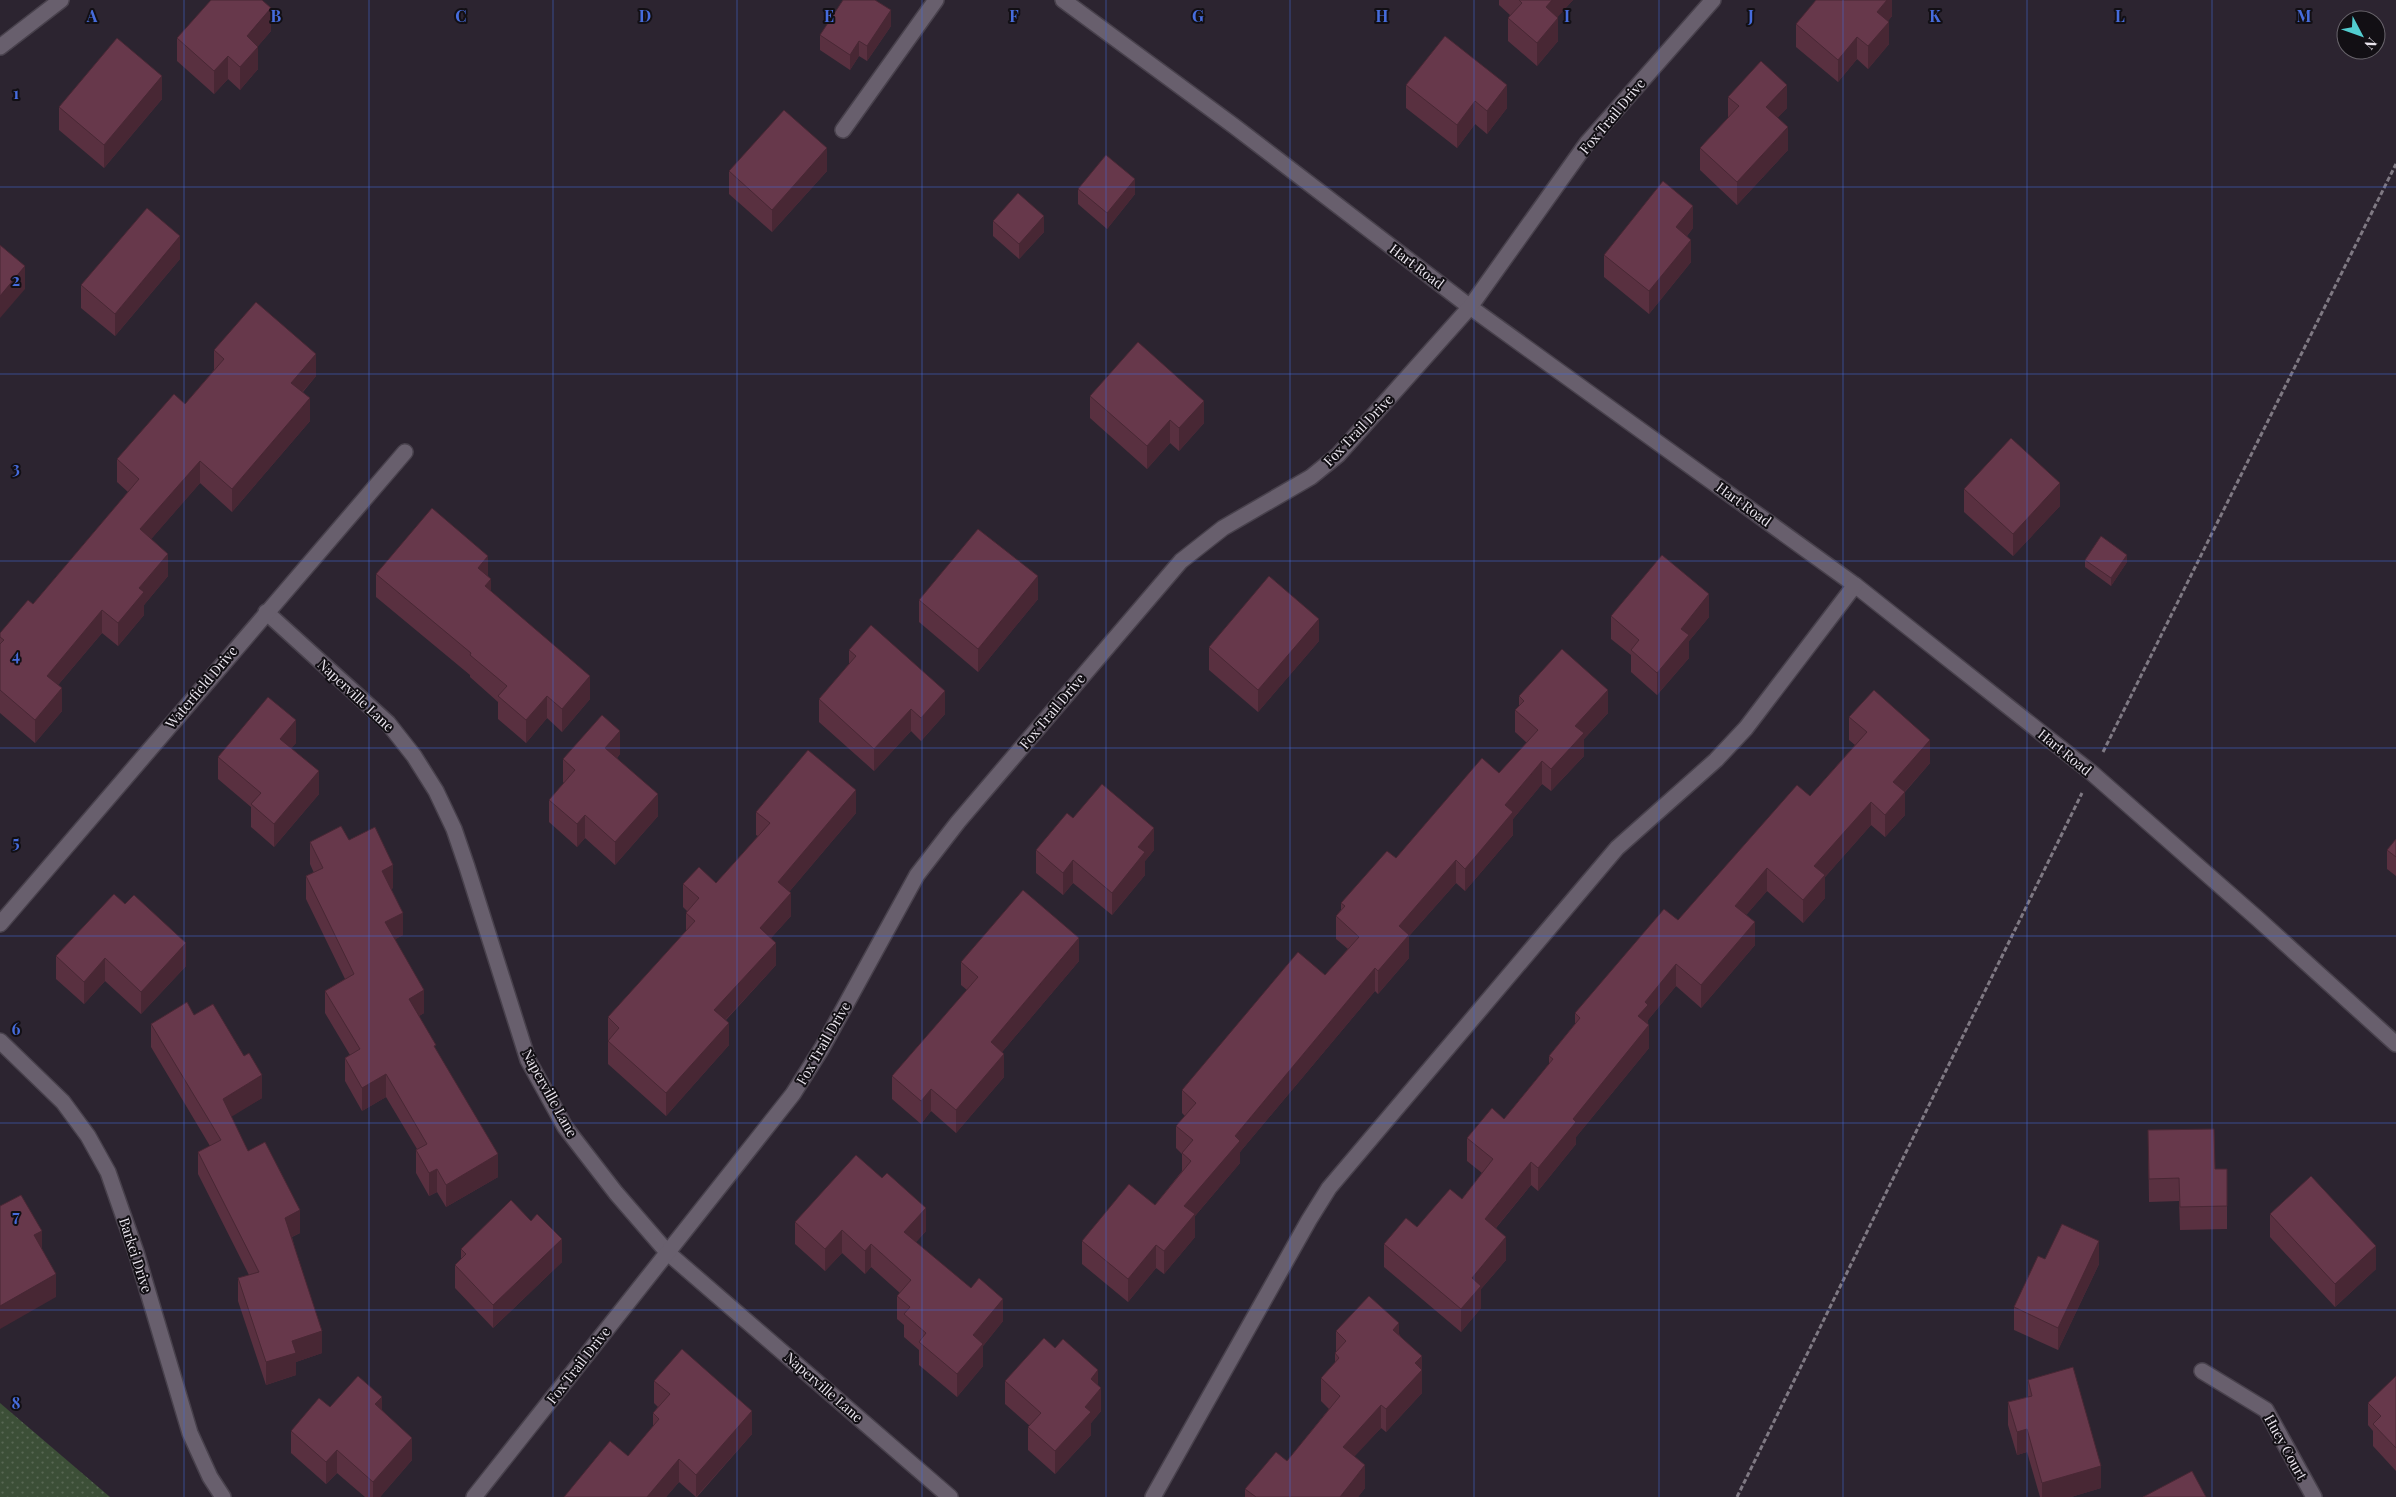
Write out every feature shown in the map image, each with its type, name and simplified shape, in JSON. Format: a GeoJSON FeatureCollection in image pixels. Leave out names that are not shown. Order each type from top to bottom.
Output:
{"type":"FeatureCollection","features":[{"type":"Feature","properties":{"kind":"street"},"geometry":{"type":"LineString","coordinates":[[0,47],[61,0]]}},
{"type":"Feature","properties":{"kind":"street"},"geometry":{"type":"LineString","coordinates":[[843,130],[936,0]]}},
{"type":"Feature","properties":{"kind":"street","name":"Hart Road"},"geometry":{"type":"LineString","coordinates":[[1063,0],[1227,120],[1470,307],[1855,585],[2092,773],[2396,1044]]}},
{"type":"Feature","properties":{"kind":"street","name":"Fox Trail Drive"},"geometry":{"type":"LineString","coordinates":[[474,1497],[793,1094],[822,1048],[917,875],[958,822],[1180,561],[1223,528],[1311,477],[1338,455],[1470,307],[1588,143],[1713,0]]}},
{"type":"Feature","properties":{"kind":"street","name":"Waterfield Drive"},"geometry":{"type":"LineString","coordinates":[[0,924],[405,452]]}},
{"type":"Feature","properties":{"kind":"street"},"geometry":{"type":"LineString","coordinates":[[1153,1497],[1309,1220],[1329,1188],[1617,848],[1716,760],[1746,728],[1855,585]]}},
{"type":"Feature","properties":{"kind":"street","name":"Naperville Lane"},"geometry":{"type":"LineString","coordinates":[[266,612],[388,723],[414,756],[436,791],[454,829],[528,1060],[566,1127],[616,1193],[668,1253],[950,1497]]}},
{"type":"Feature","properties":{"kind":"street","name":"Barkei Drive"},"geometry":{"type":"LineString","coordinates":[[0,1041],[63,1102],[88,1136],[108,1172],[136,1252],[190,1433],[210,1477],[223,1497]]}},
{"type":"Feature","properties":{"kind":"street","name":"Huey Court"},"geometry":{"type":"LineString","coordinates":[[2202,1371],[2266,1410],[2314,1497]]}},
{"type":"Feature","properties":{"kind":"path"},"geometry":{"type":"LineString","coordinates":[[1737,1497],[2092,773],[2396,164]]}},
{"type":"Feature","properties":{"kind":"green space"},"geometry":{"type":"Polygon","coordinates":[[[0,1403],[110,1497],[0,1497],[0,1403]]]}},
{"type":"Feature","properties":{"kind":"building"},"geometry":{"type":"Polygon","coordinates":[[[211,0],[262,0],[271,8],[247,36],[258,47],[240,67],[228,56],[214,71],[177,38],[211,0]]]}},
{"type":"Feature","properties":{"kind":"building"},"geometry":{"type":"Polygon","coordinates":[[[843,0],[875,0],[891,10],[867,46],[859,41],[850,55],[820,35],[843,0]]]}},
{"type":"Feature","properties":{"kind":"building"},"geometry":{"type":"Polygon","coordinates":[[[1519,0],[1552,0],[1546,7],[1558,18],[1537,43],[1508,18],[1522,3],[1519,0]]]}},
{"type":"Feature","properties":{"kind":"building"},"geometry":{"type":"Polygon","coordinates":[[[1816,0],[1887,0],[1877,12],[1889,22],[1868,46],[1857,37],[1838,60],[1796,24],[1816,0]]]}},
{"type":"Feature","properties":{"kind":"building"},"geometry":{"type":"Polygon","coordinates":[[[1445,36],[1507,85],[1487,111],[1475,101],[1457,125],[1406,85],[1445,36]]]}},
{"type":"Feature","properties":{"kind":"building"},"geometry":{"type":"Polygon","coordinates":[[[117,38],[162,76],[104,145],[59,107],[117,38]]]}},
{"type":"Feature","properties":{"kind":"building"},"geometry":{"type":"Polygon","coordinates":[[[1761,61],[1787,85],[1766,107],[1788,127],[1737,182],[1700,148],[1739,106],[1728,97],[1761,61]]]}},
{"type":"Feature","properties":{"kind":"building"},"geometry":{"type":"Polygon","coordinates":[[[784,110],[827,148],[772,210],[729,171],[784,110]]]}},
{"type":"Feature","properties":{"kind":"building"},"geometry":{"type":"Polygon","coordinates":[[[1106,155],[1135,179],[1107,213],[1078,189],[1106,155]]]}},
{"type":"Feature","properties":{"kind":"building"},"geometry":{"type":"Polygon","coordinates":[[[1663,181],[1693,206],[1676,227],[1691,240],[1649,291],[1604,255],[1663,181]]]}},
{"type":"Feature","properties":{"kind":"building"},"geometry":{"type":"Polygon","coordinates":[[[1018,193],[1044,216],[1019,244],[993,221],[1018,193]]]}},
{"type":"Feature","properties":{"kind":"building"},"geometry":{"type":"Polygon","coordinates":[[[147,208],[180,236],[115,314],[81,285],[147,208]]]}},
{"type":"Feature","properties":{"kind":"building"},"geometry":{"type":"Polygon","coordinates":[[[0,245],[25,266],[0,296],[0,245]]]}},
{"type":"Feature","properties":{"kind":"building"},"geometry":{"type":"Polygon","coordinates":[[[256,302],[316,354],[291,383],[310,398],[232,489],[200,461],[140,529],[168,554],[139,588],[144,592],[118,623],[102,610],[47,676],[62,688],[35,720],[0,690],[0,644],[4,640],[0,637],[0,633],[28,600],[33,604],[139,479],[117,459],[174,394],[185,404],[224,359],[214,350],[256,302]]]}},
{"type":"Feature","properties":{"kind":"building"},"geometry":{"type":"Polygon","coordinates":[[[1138,342],[1204,401],[1179,428],[1170,420],[1147,446],[1090,396],[1138,342]]]}},
{"type":"Feature","properties":{"kind":"building"},"geometry":{"type":"Polygon","coordinates":[[[2011,438],[2060,483],[2013,534],[1964,489],[2011,438]]]}},
{"type":"Feature","properties":{"kind":"building"},"geometry":{"type":"Polygon","coordinates":[[[432,508],[488,556],[478,568],[491,579],[485,586],[590,676],[562,709],[547,696],[526,720],[498,696],[507,686],[470,655],[471,653],[376,574],[432,508]]]}},
{"type":"Feature","properties":{"kind":"building"},"geometry":{"type":"Polygon","coordinates":[[[978,529],[1038,576],[978,649],[919,600],[978,529]]]}},
{"type":"Feature","properties":{"kind":"building"},"geometry":{"type":"Polygon","coordinates":[[[2101,536],[2127,555],[2111,578],[2085,560],[2101,536]]]}},
{"type":"Feature","properties":{"kind":"building"},"geometry":{"type":"Polygon","coordinates":[[[1662,555],[1709,594],[1681,629],[1689,635],[1657,673],[1631,650],[1639,640],[1611,616],[1662,555]]]}},
{"type":"Feature","properties":{"kind":"building"},"geometry":{"type":"Polygon","coordinates":[[[1269,576],[1319,619],[1258,690],[1209,647],[1269,576]]]}},
{"type":"Feature","properties":{"kind":"building"},"geometry":{"type":"Polygon","coordinates":[[[871,625],[945,691],[921,718],[911,709],[874,749],[819,699],[856,656],[849,650],[871,625]]]}},
{"type":"Feature","properties":{"kind":"building"},"geometry":{"type":"Polygon","coordinates":[[[1562,649],[1608,690],[1575,726],[1584,733],[1551,769],[1542,761],[1505,805],[1513,812],[1465,869],[1456,860],[1399,926],[1409,935],[1378,971],[1375,968],[1235,1136],[1240,1141],[1184,1206],[1195,1214],[1164,1251],[1156,1245],[1128,1279],[1082,1241],[1129,1184],[1155,1205],[1191,1161],[1182,1153],[1193,1140],[1176,1126],[1196,1103],[1182,1090],[1298,952],[1325,975],[1359,937],[1336,916],[1345,906],[1341,903],[1387,851],[1396,858],[1482,758],[1499,773],[1538,730],[1515,710],[1524,701],[1519,696],[1562,649]]]}},
{"type":"Feature","properties":{"kind":"building"},"geometry":{"type":"Polygon","coordinates":[[[1874,690],[1930,740],[1893,782],[1905,792],[1885,815],[1871,802],[1814,866],[1825,875],[1803,900],[1767,868],[1735,906],[1755,922],[1701,985],[1676,964],[1645,1002],[1648,1005],[1638,1016],[1649,1025],[1573,1119],[1576,1122],[1538,1168],[1531,1162],[1485,1219],[1506,1237],[1472,1278],[1481,1286],[1461,1309],[1384,1244],[1406,1218],[1417,1227],[1450,1189],[1462,1199],[1493,1159],[1467,1138],[1492,1108],[1504,1119],[1553,1059],[1549,1056],[1580,1018],[1575,1013],[1664,909],[1678,920],[1797,785],[1810,796],[1867,732],[1849,717],[1874,690]]]}},
{"type":"Feature","properties":{"kind":"building"},"geometry":{"type":"Polygon","coordinates":[[[268,697],[296,720],[280,739],[319,771],[274,824],[251,804],[261,793],[218,757],[268,697]]]}},
{"type":"Feature","properties":{"kind":"building"},"geometry":{"type":"Polygon","coordinates":[[[602,715],[620,731],[605,748],[658,794],[615,842],[585,815],[577,824],[549,800],[575,770],[563,759],[602,715]]]}},
{"type":"Feature","properties":{"kind":"building"},"geometry":{"type":"Polygon","coordinates":[[[808,750],[856,790],[778,882],[791,893],[760,928],[776,943],[714,1010],[729,1023],[666,1093],[608,1041],[619,1028],[608,1017],[695,921],[686,913],[699,898],[683,884],[699,867],[716,883],[770,823],[756,812],[808,750]]]}},
{"type":"Feature","properties":{"kind":"building"},"geometry":{"type":"Polygon","coordinates":[[[1102,784],[1154,828],[1138,847],[1145,852],[1112,893],[1073,860],[1063,873],[1036,850],[1067,813],[1073,818],[1102,784]]]}},
{"type":"Feature","properties":{"kind":"building"},"geometry":{"type":"Polygon","coordinates":[[[341,826],[349,840],[375,827],[393,865],[382,871],[403,913],[385,922],[424,990],[409,999],[436,1045],[434,1046],[498,1154],[446,1185],[437,1169],[429,1173],[416,1150],[427,1144],[386,1074],[362,1088],[345,1058],[360,1049],[325,991],[354,974],[306,876],[323,868],[310,842],[341,826]]]}},
{"type":"Feature","properties":{"kind":"building"},"geometry":{"type":"Polygon","coordinates":[[[2396,839],[2396,857],[2387,850],[2396,839]]]}},
{"type":"Feature","properties":{"kind":"building"},"geometry":{"type":"Polygon","coordinates":[[[1023,890],[1079,938],[991,1042],[1004,1054],[956,1110],[931,1089],[921,1101],[892,1076],[978,977],[961,962],[1023,890]]]}},
{"type":"Feature","properties":{"kind":"building"},"geometry":{"type":"Polygon","coordinates":[[[114,894],[125,904],[134,895],[186,943],[141,992],[105,958],[84,982],[56,956],[114,894]]]}},
{"type":"Feature","properties":{"kind":"building"},"geometry":{"type":"Polygon","coordinates":[[[187,1002],[194,1015],[213,1004],[244,1056],[249,1053],[262,1075],[223,1099],[248,1151],[265,1142],[300,1210],[285,1218],[322,1331],[292,1341],[296,1353],[266,1362],[238,1278],[259,1272],[198,1152],[221,1140],[151,1024],[187,1002]]]}},
{"type":"Feature","properties":{"kind":"building"},"geometry":{"type":"Polygon","coordinates":[[[2214,1129],[2215,1169],[2227,1169],[2227,1206],[2180,1207],[2179,1178],[2149,1179],[2148,1130],[2214,1129]]]}},
{"type":"Feature","properties":{"kind":"building"},"geometry":{"type":"Polygon","coordinates":[[[856,1155],[882,1178],[887,1173],[926,1208],[904,1232],[971,1288],[979,1278],[1003,1299],[973,1335],[983,1344],[957,1374],[919,1342],[926,1333],[904,1314],[910,1307],[897,1296],[911,1280],[871,1244],[865,1251],[842,1230],[825,1249],[795,1222],[856,1155]]]}},
{"type":"Feature","properties":{"kind":"building"},"geometry":{"type":"Polygon","coordinates":[[[2311,1176],[2376,1246],[2335,1284],[2270,1214],[2311,1176]]]}},
{"type":"Feature","properties":{"kind":"building"},"geometry":{"type":"Polygon","coordinates":[[[21,1195],[42,1231],[34,1235],[56,1274],[0,1306],[0,1206],[21,1195]]]}},
{"type":"Feature","properties":{"kind":"building"},"geometry":{"type":"Polygon","coordinates":[[[511,1200],[531,1221],[537,1214],[562,1239],[493,1305],[455,1265],[466,1254],[461,1249],[511,1200]]]}},
{"type":"Feature","properties":{"kind":"building"},"geometry":{"type":"Polygon","coordinates":[[[2062,1224],[2099,1241],[2058,1328],[2014,1307],[2038,1256],[2045,1259],[2062,1224]]]}},
{"type":"Feature","properties":{"kind":"building"},"geometry":{"type":"Polygon","coordinates":[[[1369,1296],[1399,1323],[1393,1330],[1422,1356],[1415,1363],[1422,1370],[1386,1409],[1381,1405],[1343,1447],[1365,1465],[1340,1497],[1256,1497],[1245,1489],[1276,1452],[1287,1461],[1340,1396],[1321,1378],[1339,1358],[1335,1353],[1346,1341],[1336,1331],[1369,1296]]]}},
{"type":"Feature","properties":{"kind":"building"},"geometry":{"type":"Polygon","coordinates":[[[1044,1338],[1055,1348],[1063,1339],[1098,1370],[1091,1379],[1101,1388],[1085,1407],[1091,1412],[1055,1451],[1028,1427],[1041,1413],[1005,1381],[1044,1338]]]}},
{"type":"Feature","properties":{"kind":"building"},"geometry":{"type":"Polygon","coordinates":[[[682,1349],[752,1411],[696,1475],[679,1459],[647,1497],[564,1497],[610,1441],[628,1456],[659,1419],[653,1413],[670,1394],[654,1381],[682,1349]]]}},
{"type":"Feature","properties":{"kind":"building"},"geometry":{"type":"Polygon","coordinates":[[[2073,1367],[2101,1466],[2042,1483],[2027,1429],[2017,1432],[2008,1402],[2032,1396],[2028,1380],[2073,1367]]]}},
{"type":"Feature","properties":{"kind":"building"},"geometry":{"type":"Polygon","coordinates":[[[358,1376],[382,1397],[375,1404],[412,1438],[373,1482],[337,1450],[326,1462],[291,1431],[319,1398],[330,1407],[358,1376]]]}},
{"type":"Feature","properties":{"kind":"building"},"geometry":{"type":"Polygon","coordinates":[[[2396,1376],[2396,1448],[2373,1424],[2381,1416],[2368,1403],[2396,1376]]]}},
{"type":"Feature","properties":{"kind":"building"},"geometry":{"type":"Polygon","coordinates":[[[2192,1471],[2206,1497],[2143,1497],[2192,1471]]]}}]}
